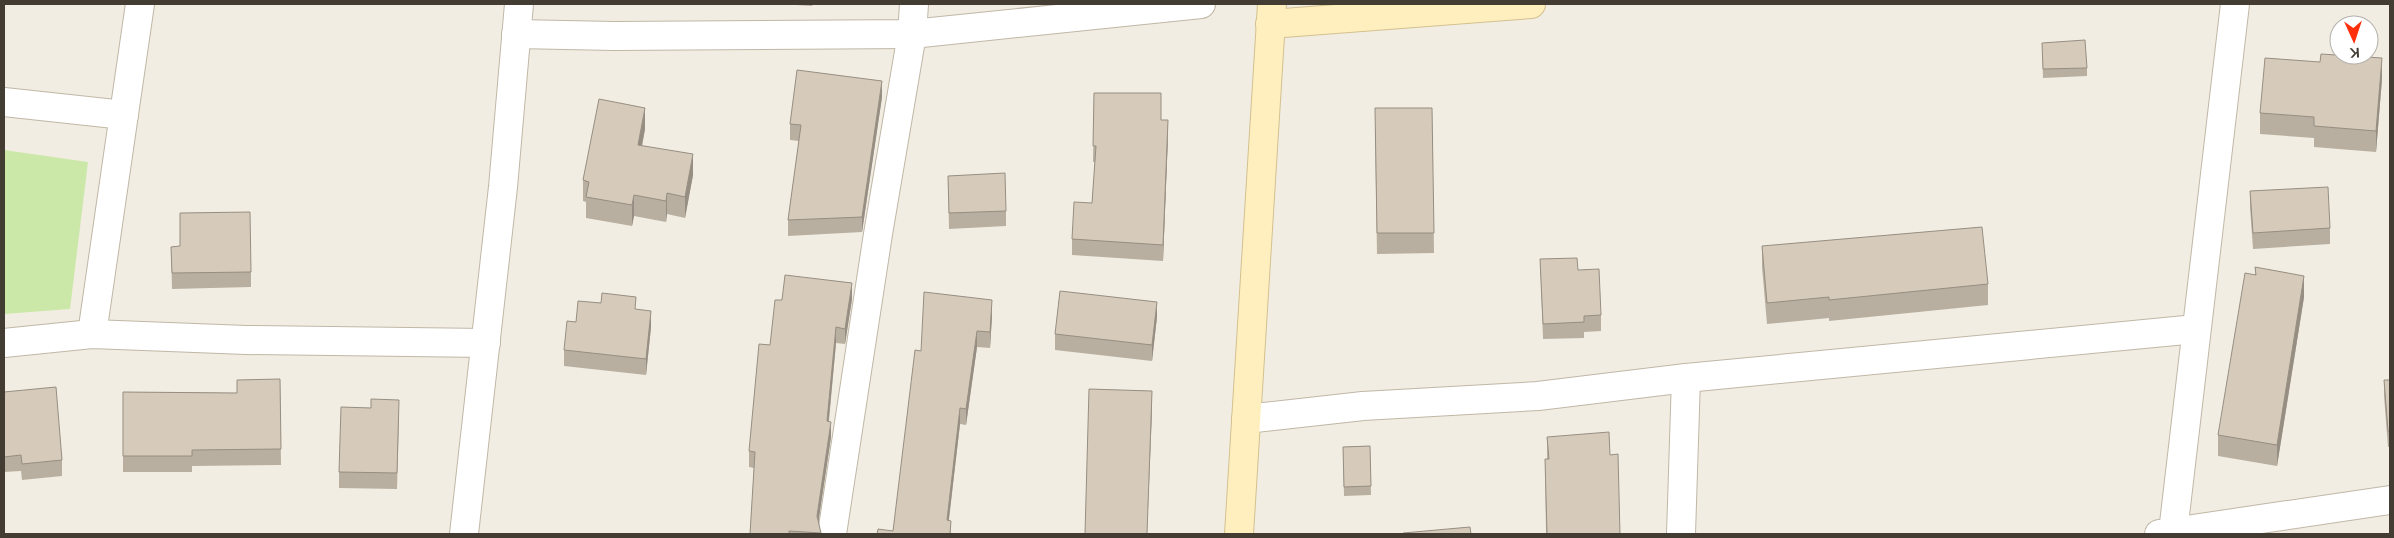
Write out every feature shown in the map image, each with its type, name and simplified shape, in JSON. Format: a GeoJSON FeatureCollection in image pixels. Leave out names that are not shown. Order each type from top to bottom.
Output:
{"type":"FeatureCollection","features":[{"type":"Feature","properties":{"kind":"street"},"geometry":{"type":"LineString","coordinates":[[92,334],[140,4]]}},
{"type":"Feature","properties":{"kind":"street"},"geometry":{"type":"LineString","coordinates":[[464,534],[486,343],[519,4]]}},
{"type":"Feature","properties":{"kind":"street"},"geometry":{"type":"LineString","coordinates":[[832,534],[878,234],[912,34],[914,4]]}},
{"type":"Feature","properties":{"kind":"street"},"geometry":{"type":"LineString","coordinates":[[516,34],[614,36],[912,34],[1201,4]]}},
{"type":"Feature","properties":{"kind":"street"},"geometry":{"type":"LineString","coordinates":[[1239,534],[1271,14],[1531,4]]}},
{"type":"Feature","properties":{"kind":"street"},"geometry":{"type":"LineString","coordinates":[[2235,4],[2196,329],[2166,533],[2390,500]]}},
{"type":"Feature","properties":{"kind":"street"},"geometry":{"type":"LineString","coordinates":[[4,102],[124,116]]}},
{"type":"Feature","properties":{"kind":"street"},"geometry":{"type":"LineString","coordinates":[[1246,419],[1363,406],[1538,396],[1686,378],[2196,329]]}},
{"type":"Feature","properties":{"kind":"street"},"geometry":{"type":"LineString","coordinates":[[4,343],[92,334],[246,340],[486,343]]}},
{"type":"Feature","properties":{"kind":"street"},"geometry":{"type":"LineString","coordinates":[[1681,534],[1686,378]]}},
{"type":"Feature","properties":{"kind":"green space"},"geometry":{"type":"Polygon","coordinates":[[[4,150],[88,162],[70,309],[4,314],[4,150]]]}},
{"type":"Feature","properties":{"kind":"building"},"geometry":{"type":"Polygon","coordinates":[[[2085,40],[2087,68],[2043,69],[2042,43],[2085,40]]]}},
{"type":"Feature","properties":{"kind":"building"},"geometry":{"type":"Polygon","coordinates":[[[2321,54],[2329,55],[2329,65],[2379,65],[2379,58],[2382,58],[2376,131],[2314,126],[2314,117],[2260,113],[2265,58],[2320,62],[2321,54]]]}},
{"type":"Feature","properties":{"kind":"building"},"geometry":{"type":"Polygon","coordinates":[[[797,70],[882,81],[862,217],[788,220],[801,125],[790,124],[797,70]]]}},
{"type":"Feature","properties":{"kind":"building"},"geometry":{"type":"Polygon","coordinates":[[[1094,93],[1161,93],[1161,120],[1168,120],[1163,245],[1072,239],[1074,202],[1092,203],[1096,146],[1093,146],[1094,93]]]}},
{"type":"Feature","properties":{"kind":"building"},"geometry":{"type":"Polygon","coordinates":[[[599,99],[645,108],[638,145],[693,154],[685,197],[667,193],[666,201],[634,195],[632,205],[586,197],[589,182],[583,180],[599,99]]]}},
{"type":"Feature","properties":{"kind":"building"},"geometry":{"type":"Polygon","coordinates":[[[1375,108],[1432,108],[1434,233],[1377,233],[1375,108]]]}},
{"type":"Feature","properties":{"kind":"building"},"geometry":{"type":"Polygon","coordinates":[[[1005,173],[1006,211],[949,213],[948,176],[1005,173]]]}},
{"type":"Feature","properties":{"kind":"building"},"geometry":{"type":"Polygon","coordinates":[[[2328,187],[2330,228],[2253,233],[2250,191],[2328,187]]]}},
{"type":"Feature","properties":{"kind":"building"},"geometry":{"type":"Polygon","coordinates":[[[250,212],[251,272],[172,273],[171,247],[180,246],[180,213],[250,212]]]}},
{"type":"Feature","properties":{"kind":"building"},"geometry":{"type":"Polygon","coordinates":[[[1982,227],[1988,284],[1829,300],[1829,297],[1767,303],[1762,246],[1982,227]]]}},
{"type":"Feature","properties":{"kind":"building"},"geometry":{"type":"Polygon","coordinates":[[[1577,258],[1578,270],[1599,269],[1601,315],[1584,316],[1584,322],[1543,324],[1540,259],[1577,258]]]}},
{"type":"Feature","properties":{"kind":"building"},"geometry":{"type":"Polygon","coordinates":[[[2255,267],[2304,276],[2277,445],[2218,435],[2245,273],[2256,275],[2255,267]]]}},
{"type":"Feature","properties":{"kind":"building"},"geometry":{"type":"Polygon","coordinates":[[[785,275],[852,283],[845,329],[836,327],[827,421],[831,422],[817,516],[821,533],[789,531],[789,534],[750,534],[755,452],[749,451],[759,344],[770,345],[775,300],[782,300],[785,275]]]}},
{"type":"Feature","properties":{"kind":"building"},"geometry":{"type":"Polygon","coordinates":[[[1060,291],[1157,302],[1152,345],[1055,334],[1060,291]]]}},
{"type":"Feature","properties":{"kind":"building"},"geometry":{"type":"Polygon","coordinates":[[[924,292],[992,300],[990,332],[977,331],[966,409],[960,408],[947,520],[951,521],[950,534],[877,534],[878,529],[893,531],[915,350],[921,351],[924,292]]]}},
{"type":"Feature","properties":{"kind":"building"},"geometry":{"type":"Polygon","coordinates":[[[602,293],[636,297],[635,309],[651,311],[646,359],[564,350],[567,321],[576,322],[578,301],[601,303],[602,293]]]}},
{"type":"Feature","properties":{"kind":"building"},"geometry":{"type":"Polygon","coordinates":[[[280,379],[281,449],[192,450],[192,456],[123,456],[123,392],[237,393],[237,380],[280,379]]]}},
{"type":"Feature","properties":{"kind":"building"},"geometry":{"type":"Polygon","coordinates":[[[2384,380],[2390,380],[2390,431],[2388,431],[2384,380]]]}},
{"type":"Feature","properties":{"kind":"building"},"geometry":{"type":"Polygon","coordinates":[[[56,387],[62,460],[22,464],[21,455],[4,457],[4,392],[56,387]]]}},
{"type":"Feature","properties":{"kind":"building"},"geometry":{"type":"Polygon","coordinates":[[[1089,389],[1152,391],[1147,534],[1085,534],[1089,389]]]}},
{"type":"Feature","properties":{"kind":"building"},"geometry":{"type":"Polygon","coordinates":[[[371,399],[399,400],[397,473],[339,472],[341,407],[371,408],[371,399]]]}},
{"type":"Feature","properties":{"kind":"building"},"geometry":{"type":"Polygon","coordinates":[[[1609,432],[1610,455],[1618,454],[1620,534],[1547,534],[1545,459],[1549,459],[1547,437],[1609,432]]]}},
{"type":"Feature","properties":{"kind":"building"},"geometry":{"type":"Polygon","coordinates":[[[1370,446],[1371,486],[1344,487],[1343,447],[1370,446]]]}},
{"type":"Feature","properties":{"kind":"building"},"geometry":{"type":"Polygon","coordinates":[[[1470,527],[1471,534],[1403,534],[1403,533],[1470,527]]]}}]}
